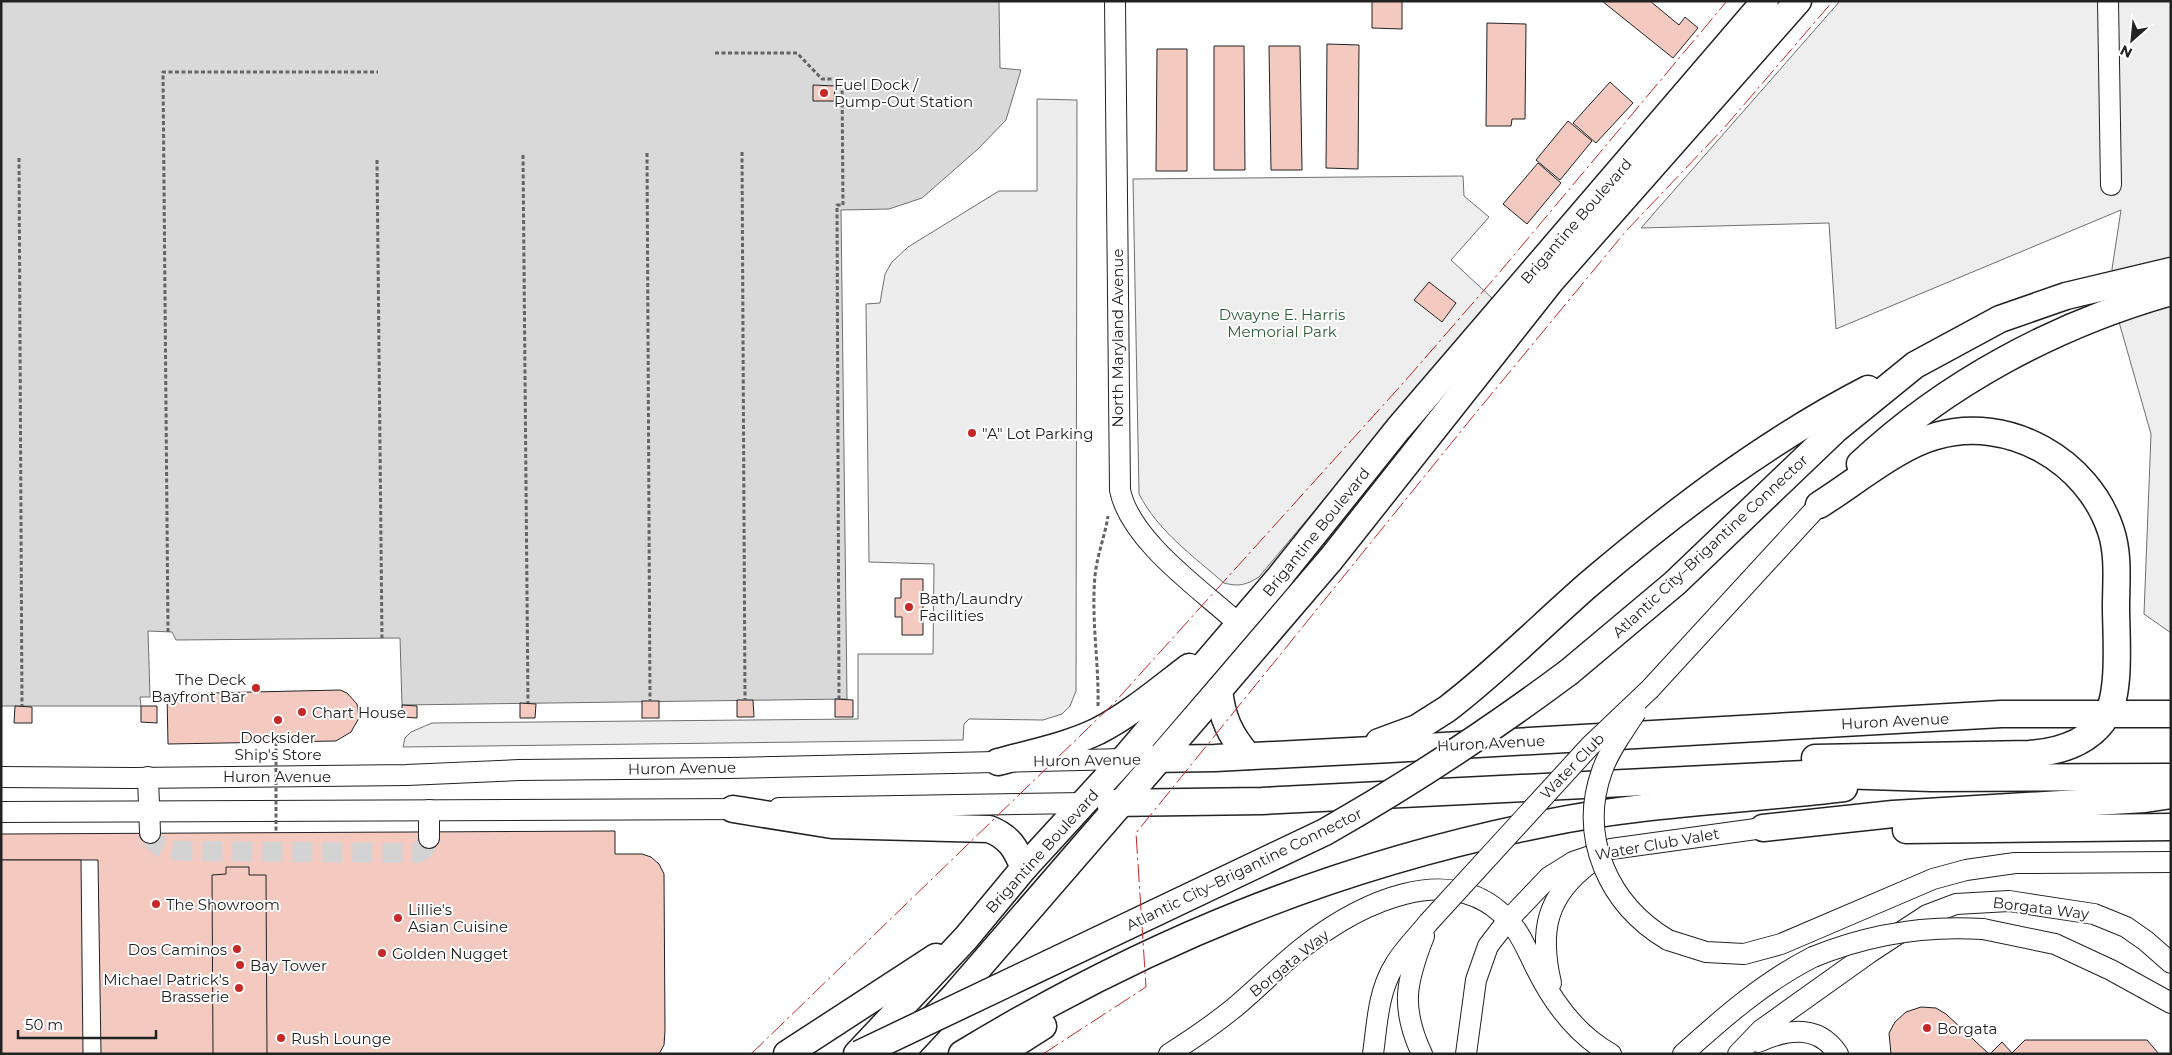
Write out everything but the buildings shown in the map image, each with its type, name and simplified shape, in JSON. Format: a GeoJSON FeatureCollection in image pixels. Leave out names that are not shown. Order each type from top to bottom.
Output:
{"type":"FeatureCollection","features":[{"type":"Feature","properties":{"kind":"main road","name":"Brigantine Boulevard"},"geometry":{"type":"LineString","coordinates":[[858,1054],[966,938],[1024,868],[1124,759],[1235,630],[1398,429],[1764,1]]}},
{"type":"Feature","properties":{"kind":"main road","name":"Brigantine Boulevard"},"geometry":{"type":"LineString","coordinates":[[900,1054],[955,995],[1331,559],[1421,448],[1551,281],[1798,1]]}},
{"type":"Feature","properties":{"kind":"main road","name":"Atlantic City–Brigantine Connector"},"geometry":{"type":"LineString","coordinates":[[858,1054],[1325,832],[1399,789],[1477,740],[1569,672],[1675,583],[1835,430],[1915,365],[2000,319],[2066,296],[2171,271]]}},
{"type":"Feature","properties":{"kind":"main road"},"geometry":{"type":"LineString","coordinates":[[1819,506],[1889,436],[1976,376],[2081,324],[2171,292]]}},
{"type":"Feature","properties":{"kind":"main road"},"geometry":{"type":"LineString","coordinates":[[1348,750],[1399,736],[1432,719],[1462,698],[1621,558],[1709,489],[1837,405],[1915,365]]}},
{"type":"Feature","properties":{"kind":"main road"},"geometry":{"type":"LineString","coordinates":[[1398,429],[1421,448]]}},
{"type":"Feature","properties":{"kind":"main road"},"geometry":{"type":"LineString","coordinates":[[1651,780],[1738,762],[2043,753],[2065,748],[2084,739],[2094,732],[2108,713],[2116,672],[2115,550],[2111,532],[2097,501],[2072,470],[2059,459],[2043,449],[2010,436],[1973,430],[1954,431],[1918,442],[1819,506]]}},
{"type":"Feature","properties":{"kind":"main road"},"geometry":{"type":"LineString","coordinates":[[998,762],[1070,742],[1097,731],[1142,703],[1235,630]]}},
{"type":"Feature","properties":{"kind":"main road"},"geometry":{"type":"LineString","coordinates":[[1219,690],[1221,708],[1229,731],[1248,756]]}},
{"type":"Feature","properties":{"kind":"main road","name":"Huron Avenue"},"geometry":{"type":"LineString","coordinates":[[1124,759],[1248,756],[2001,714],[2171,714]]}},
{"type":"Feature","properties":{"kind":"main road"},"geometry":{"type":"LineString","coordinates":[[1084,803],[1262,801],[1651,780],[1805,774],[1932,778],[2171,777]]}},
{"type":"Feature","properties":{"kind":"main road"},"geometry":{"type":"LineString","coordinates":[[962,1054],[1091,980],[1155,950],[1277,899],[1403,856],[1548,823],[1684,802],[1807,792],[1932,778]]}},
{"type":"Feature","properties":{"kind":"main road"},"geometry":{"type":"LineString","coordinates":[[1763,828],[1893,814],[2145,799],[2171,795]]}},
{"type":"Feature","properties":{"kind":"main road"},"geometry":{"type":"LineString","coordinates":[[733,809],[832,825],[990,830],[1012,843],[1024,868]]}},
{"type":"Feature","properties":{"kind":"main road"},"geometry":{"type":"LineString","coordinates":[[1763,828],[1894,830],[2171,827]]}},
{"type":"Feature","properties":{"kind":"main road"},"geometry":{"type":"LineString","coordinates":[[787,1054],[966,938]]}},
{"type":"Feature","properties":{"kind":"main road"},"geometry":{"type":"LineString","coordinates":[[999,1054],[1095,996],[1155,950]]}},
{"type":"Feature","properties":{"kind":"street","name":"North Maryland Avenue"},"geometry":{"type":"LineString","coordinates":[[1115,1],[1118,462],[1121,495],[1130,518],[1150,544],[1235,630]]}},
{"type":"Feature","properties":{"kind":"street"},"geometry":{"type":"LineString","coordinates":[[2108,1],[2111,185]]}},
{"type":"Feature","properties":{"kind":"street","name":"Water Club"},"geometry":{"type":"LineString","coordinates":[[1373,1054],[1380,1008],[1388,978],[1401,955],[1579,758],[1650,689],[1819,506]]}},
{"type":"Feature","properties":{"kind":"street"},"geometry":{"type":"LineString","coordinates":[[1650,689],[1602,771],[1594,802],[1594,834],[1602,865],[1616,893],[1638,919],[1668,940],[1706,952],[1731,954],[1756,952],[1781,944],[1950,874],[2002,864],[2171,862]]}},
{"type":"Feature","properties":{"kind":"street","name":"Huron Avenue"},"geometry":{"type":"LineString","coordinates":[[1,777],[148,778],[416,775],[519,770],[1124,759]]}},
{"type":"Feature","properties":{"kind":"street"},"geometry":{"type":"LineString","coordinates":[[148,778],[150,833]]}},
{"type":"Feature","properties":{"kind":"street"},"geometry":{"type":"LineString","coordinates":[[1,812],[733,809],[1084,803]]}},
{"type":"Feature","properties":{"kind":"street"},"geometry":{"type":"LineString","coordinates":[[429,810],[429,838]]}},
{"type":"Feature","properties":{"kind":"street","name":"Water Club Valet"},"geometry":{"type":"LineString","coordinates":[[1466,1054],[1472,1000],[1481,962],[1488,946],[1508,920],[1549,877],[1573,862],[1611,850],[1763,828]]}},
{"type":"Feature","properties":{"kind":"street"},"geometry":{"type":"LineString","coordinates":[[1555,1002],[1544,945],[1551,910],[1560,892],[1576,874],[1611,850]]}},
{"type":"Feature","properties":{"kind":"street"},"geometry":{"type":"LineString","coordinates":[[1950,874],[1956,904]]}},
{"type":"Feature","properties":{"kind":"street","name":"Borgata Way"},"geometry":{"type":"LineString","coordinates":[[1169,1054],[1235,1007],[1310,942],[1349,918],[1387,900],[1416,891],[1451,889],[1478,898],[1508,920],[1524,942],[1555,1002],[1575,1026],[1611,1054]]}},
{"type":"Feature","properties":{"kind":"street","name":"Borgata Way"},"geometry":{"type":"LineString","coordinates":[[1737,1052],[1761,1030],[1869,953],[1927,915],[1956,904],[2009,901],[2094,914],[2126,927],[2146,941],[2171,963]]}},
{"type":"Feature","properties":{"kind":"street"},"geometry":{"type":"LineString","coordinates":[[1422,1054],[1410,1029],[1407,1004],[1414,963],[1428,923]]}},
{"type":"Feature","properties":{"kind":"street","name":"Borgata Way"},"geometry":{"type":"LineString","coordinates":[[1683,1054],[1717,1023],[1764,985],[1814,957],[1854,942],[1898,932],[1943,927],[1983,928],[2055,944],[2111,970],[2171,1003]]}},
{"type":"Feature","properties":{"kind":"street","name":"Borgata Way"},"geometry":{"type":"LineString","coordinates":[[1737,1052],[1779,1033],[1795,1031],[1820,1036],[1838,1054]]}},
{"type":"Feature","properties":{"kind":"path"},"geometry":{"type":"LineString","coordinates":[[715,54],[797,53],[822,79],[842,79],[844,205],[837,205],[839,699]]}},
{"type":"Feature","properties":{"kind":"path"},"geometry":{"type":"LineString","coordinates":[[168,632],[163,72],[378,72]]}},
{"type":"Feature","properties":{"kind":"path"},"geometry":{"type":"LineString","coordinates":[[742,152],[745,700]]}},
{"type":"Feature","properties":{"kind":"path"},"geometry":{"type":"LineString","coordinates":[[647,153],[650,701]]}},
{"type":"Feature","properties":{"kind":"path"},"geometry":{"type":"LineString","coordinates":[[523,155],[528,703]]}},
{"type":"Feature","properties":{"kind":"path"},"geometry":{"type":"LineString","coordinates":[[19,158],[22,706]]}},
{"type":"Feature","properties":{"kind":"path"},"geometry":{"type":"LineString","coordinates":[[377,160],[382,638]]}},
{"type":"Feature","properties":{"kind":"path"},"geometry":{"type":"LineString","coordinates":[[1097,714],[1098,679],[1094,634],[1095,577],[1108,519]]}},
{"type":"Feature","properties":{"kind":"path"},"geometry":{"type":"LineString","coordinates":[[276,742],[276,833]]}},
{"type":"Feature","properties":{"kind":"green space"},"geometry":{"type":"Polygon","coordinates":[[[1840,1],[2171,1],[2171,633],[2144,614],[2151,434],[2119,322],[2112,269],[2121,210],[1836,329],[1829,223],[1641,228],[1840,1]]]}},
{"type":"Feature","properties":{"kind":"green space","name":"Dwayne E. Harris Memorial Park"},"geometry":{"type":"Polygon","coordinates":[[[1463,176],[1464,196],[1489,217],[1451,260],[1492,298],[1259,577],[1242,584],[1224,583],[1188,553],[1166,531],[1156,520],[1139,494],[1133,179],[1463,176]]]}},
{"type":"Feature","properties":{"kind":"shaded area"},"geometry":{"type":"Polygon","coordinates":[[[1,1],[999,1],[1000,68],[1021,70],[1006,120],[978,149],[922,198],[889,209],[841,210],[847,699],[402,705],[400,638],[176,640],[172,632],[148,631],[150,697],[140,697],[141,706],[1,706],[1,1]]]}},
{"type":"Feature","properties":{"kind":"shaded area","name":"\"A\" Lot Parking"},"geometry":{"type":"Polygon","coordinates":[[[1037,99],[1077,100],[1076,691],[1070,706],[1062,714],[1043,720],[969,719],[964,724],[963,740],[403,747],[405,738],[411,732],[432,723],[858,719],[858,654],[933,654],[934,564],[869,562],[866,304],[880,303],[885,274],[892,262],[908,247],[999,191],[1037,191],[1037,99]]]}},
{"type":"Feature","properties":{"kind":"tunnel"},"geometry":{"type":"LineString","coordinates":[[150,833],[152,839],[159,846],[186,851],[418,853],[425,848],[429,838]]}},
{"type":"Feature","properties":{"kind":"power"},"geometry":{"type":"LineString","coordinates":[[751,1054],[1114,703],[1405,381],[1499,273],[1727,1]]}},
{"type":"Feature","properties":{"kind":"power"},"geometry":{"type":"LineString","coordinates":[[1043,1054],[1146,987],[1136,833],[1470,420],[1626,231],[1724,128],[1833,1]]}},
{"type":"Feature","properties":{"kind":"place","name":"Fuel Dock / Pump-Out Station"},"geometry":{"type":"Point","coordinates":[824,93]}},
{"type":"Feature","properties":{"kind":"place","name":"\"A\" Lot Parking"},"geometry":{"type":"Point","coordinates":[972,433]}},
{"type":"Feature","properties":{"kind":"place","name":"Bath/Laundry Facilities"},"geometry":{"type":"Point","coordinates":[909,607]}},
{"type":"Feature","properties":{"kind":"place","name":"The Deck Bayfront Bar"},"geometry":{"type":"Point","coordinates":[256,688]}},
{"type":"Feature","properties":{"kind":"place","name":"Chart House"},"geometry":{"type":"Point","coordinates":[302,712]}},
{"type":"Feature","properties":{"kind":"place","name":"Docksider Ship's Store"},"geometry":{"type":"Point","coordinates":[278,720]}},
{"type":"Feature","properties":{"kind":"place","name":"The Showroom"},"geometry":{"type":"Point","coordinates":[156,904]}},
{"type":"Feature","properties":{"kind":"place","name":"Lillie's Asian Cuisine"},"geometry":{"type":"Point","coordinates":[398,918]}},
{"type":"Feature","properties":{"kind":"place","name":"Dos Caminos"},"geometry":{"type":"Point","coordinates":[237,949]}},
{"type":"Feature","properties":{"kind":"place","name":"Golden Nugget"},"geometry":{"type":"Point","coordinates":[382,953]}},
{"type":"Feature","properties":{"kind":"place","name":"Bay Tower"},"geometry":{"type":"Point","coordinates":[240,965]}},
{"type":"Feature","properties":{"kind":"place","name":"Michael Patrick's Brasserie"},"geometry":{"type":"Point","coordinates":[239,988]}},
{"type":"Feature","properties":{"kind":"place","name":"Borgata"},"geometry":{"type":"Point","coordinates":[1927,1028]}},
{"type":"Feature","properties":{"kind":"place","name":"Rush Lounge"},"geometry":{"type":"Point","coordinates":[281,1038]}}]}
